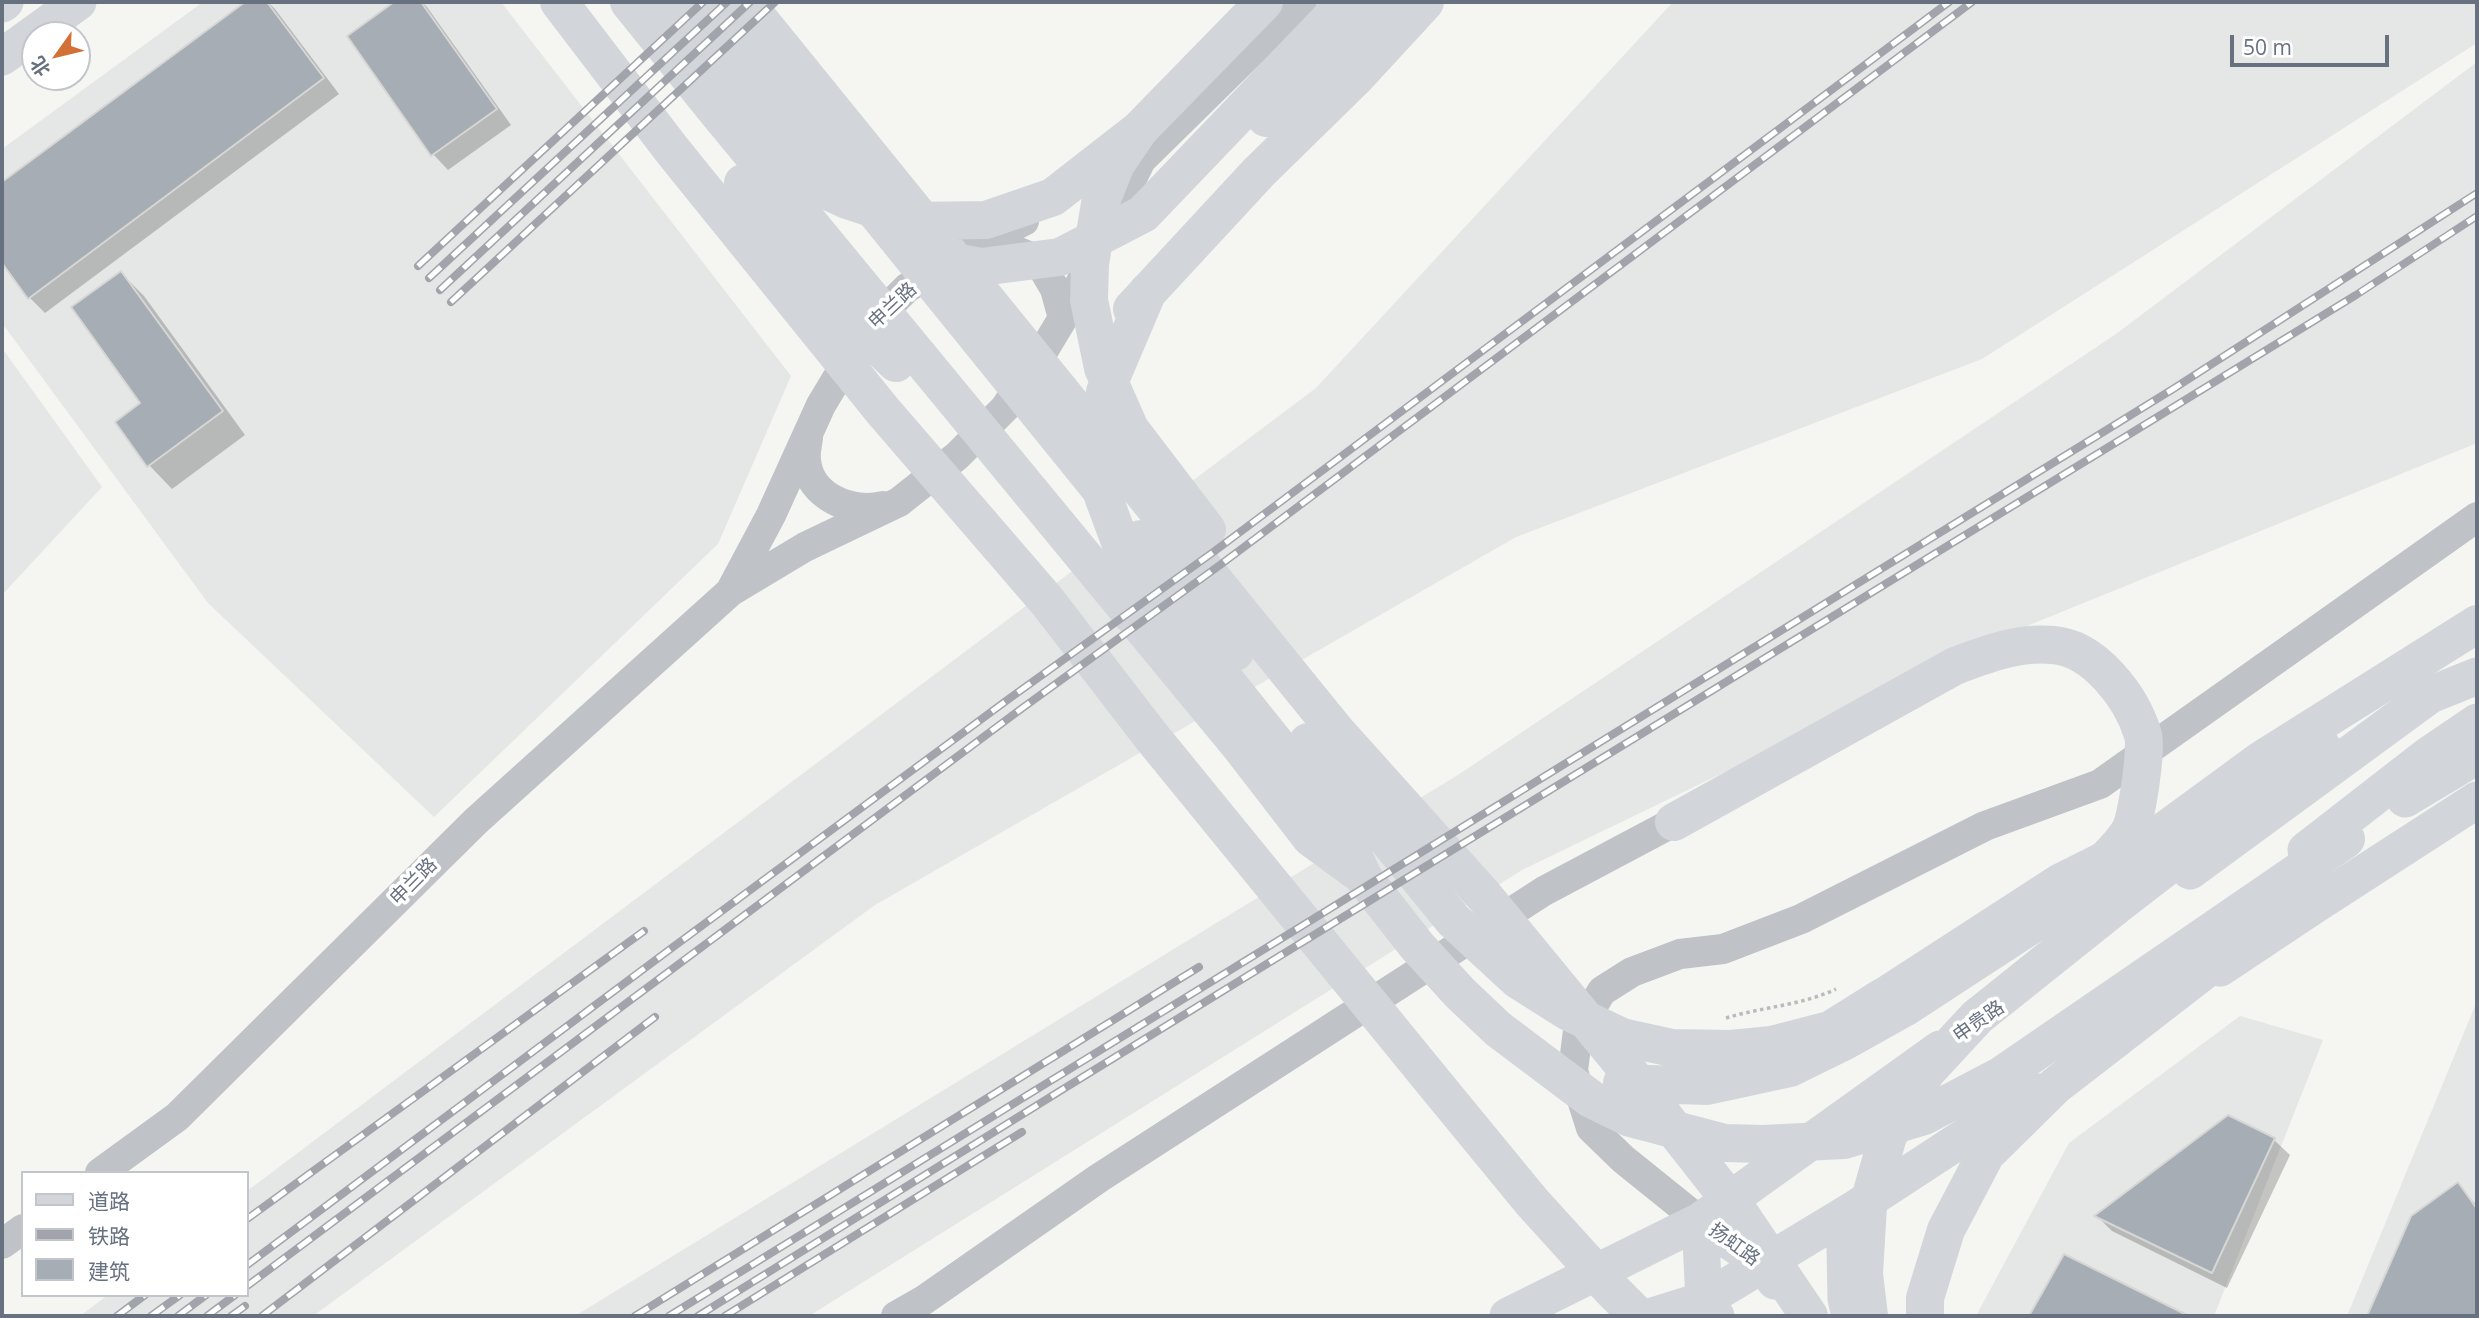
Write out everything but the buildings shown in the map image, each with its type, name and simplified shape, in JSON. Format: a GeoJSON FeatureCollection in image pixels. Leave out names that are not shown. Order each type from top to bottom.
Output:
{"type":"FeatureCollection","features":[{"type":"Feature","properties":{"kind":"highway"},"geometry":{"type":"LineString","coordinates":[[559,2],[676,156],[883,411],[1046,601],[1151,736],[1532,1202],[1639,1316]]}},
{"type":"Feature","properties":{"kind":"highway"},"geometry":{"type":"LineString","coordinates":[[602,2],[839,308],[1028,491]]}},
{"type":"Feature","properties":{"kind":"highway"},"geometry":{"type":"LineString","coordinates":[[629,2],[1240,746],[1311,838],[1363,877]]}},
{"type":"Feature","properties":{"kind":"highway"},"geometry":{"type":"LineString","coordinates":[[671,2],[743,93],[842,208],[908,253],[981,267],[1059,257],[1143,215],[1235,145],[1335,57],[1386,2]]}},
{"type":"Feature","properties":{"kind":"highway"},"geometry":{"type":"LineString","coordinates":[[706,2],[1015,386],[1453,920],[1518,980],[1567,1011],[1622,1037],[1672,1048],[1731,1049],[1772,1045],[1830,1030],[1881,998]]}},
{"type":"Feature","properties":{"kind":"highway"},"geometry":{"type":"LineString","coordinates":[[745,2],[1336,731],[1485,897],[1737,1208],[1809,1316]]}},
{"type":"Feature","properties":{"kind":"highway"},"geometry":{"type":"LineString","coordinates":[[1264,2],[1140,145],[1116,164],[1100,204],[1090,264],[1089,300],[1103,368],[1130,429],[1353,716],[1485,897]]}},
{"type":"Feature","properties":{"kind":"highway"},"geometry":{"type":"LineString","coordinates":[[1143,215],[1346,2]]}},
{"type":"Feature","properties":{"kind":"highway"},"geometry":{"type":"LineString","coordinates":[[1151,736],[1105,668],[1070,593],[1050,493],[1063,407],[1092,352],[1259,172],[1354,79],[1425,2]]}},
{"type":"Feature","properties":{"kind":"highway"},"geometry":{"type":"LineString","coordinates":[[1259,172],[1335,57]]}},
{"type":"Feature","properties":{"kind":"highway"},"geometry":{"type":"LineString","coordinates":[[715,110],[795,176],[847,200],[911,221],[986,220],[1053,197],[1140,145]]}},
{"type":"Feature","properties":{"kind":"highway"},"geometry":{"type":"LineString","coordinates":[[1148,291],[1105,392],[1098,441],[1103,496],[1122,547],[1156,601],[1217,670],[1337,820],[1363,877],[1416,946],[1498,1029],[1591,1099],[1630,1118],[1725,1143],[1763,1144],[1844,1140],[1924,1116],[2002,1075],[2346,839]]}},
{"type":"Feature","properties":{"kind":"highway"},"geometry":{"type":"LineString","coordinates":[[1542,1064],[1593,1080],[1707,1086],[1790,1068],[1904,1008],[2074,897],[2261,760],[2477,625]]}},
{"type":"Feature","properties":{"kind":"highway"},"geometry":{"type":"LineString","coordinates":[[1869,1316],[1864,1274],[1868,1206],[1888,1136],[1927,1072],[1977,1017],[2477,625]]}},
{"type":"Feature","properties":{"kind":"highway"},"geometry":{"type":"LineString","coordinates":[[1674,822],[1955,666],[2001,648],[2055,645],[2092,659],[2125,694],[2144,737],[2140,789],[2131,830],[2074,897]]}},
{"type":"Feature","properties":{"kind":"highway"},"geometry":{"type":"LineString","coordinates":[[1925,1316],[1925,1298],[1946,1230],[1986,1154],[2055,1086],[2201,973],[2346,839]]}},
{"type":"Feature","properties":{"kind":"main road"},"geometry":{"type":"LineString","coordinates":[[2,57],[78,2]]}},
{"type":"Feature","properties":{"kind":"main road","name":"申贵路"},"geometry":{"type":"LineString","coordinates":[[1508,1316],[1700,1221],[2292,798],[2430,695],[2477,676]]}},
{"type":"Feature","properties":{"kind":"main road"},"geometry":{"type":"LineString","coordinates":[[2197,827],[2345,726],[2430,695]]}},
{"type":"Feature","properties":{"kind":"main road"},"geometry":{"type":"LineString","coordinates":[[1989,1121],[2210,926],[2427,756],[2477,722]]}},
{"type":"Feature","properties":{"kind":"main road"},"geometry":{"type":"LineString","coordinates":[[2346,839],[2419,789],[2477,756]]}},
{"type":"Feature","properties":{"kind":"main road"},"geometry":{"type":"LineString","coordinates":[[1881,998],[2060,882],[2140,842],[2292,798]]}},
{"type":"Feature","properties":{"kind":"main road"},"geometry":{"type":"LineString","coordinates":[[1653,1316],[1710,1308],[1763,1264],[2032,1096],[2313,906],[2477,800]]}},
{"type":"Feature","properties":{"kind":"main road"},"geometry":{"type":"LineString","coordinates":[[1850,1316],[1846,1299],[1845,1248],[1856,1208]]}},
{"type":"Feature","properties":{"kind":"main road","name":"扬虹路"},"geometry":{"type":"LineString","coordinates":[[1700,1221],[1763,1264],[1801,1316]]}},
{"type":"Feature","properties":{"kind":"main road","name":"扬虹路"},"geometry":{"type":"LineString","coordinates":[[1700,1221],[1710,1308]]}},
{"type":"Feature","properties":{"kind":"street","name":"申兰路"},"geometry":{"type":"LineString","coordinates":[[730,592],[771,515],[821,405],[868,327],[907,288],[1140,145],[1302,2]]}},
{"type":"Feature","properties":{"kind":"street","name":"申兰路"},"geometry":{"type":"LineString","coordinates":[[103,1171],[177,1117],[476,821],[730,592],[805,547],[899,502],[957,456],[1005,408],[1063,318],[1140,145]]}},
{"type":"Feature","properties":{"kind":"street"},"geometry":{"type":"LineString","coordinates":[[969,249],[1003,245],[1038,260],[1055,289],[1063,318]]}},
{"type":"Feature","properties":{"kind":"street"},"geometry":{"type":"LineString","coordinates":[[808,434],[806,462],[817,488],[843,506],[868,510],[899,502]]}},
{"type":"Feature","properties":{"kind":"street"},"geometry":{"type":"LineString","coordinates":[[1700,1221],[1623,1159],[1591,1128],[1573,1071],[1578,1030],[1602,991],[1632,972],[1680,954],[1723,949],[1801,919],[1985,826],[2100,784],[2477,517]]}},
{"type":"Feature","properties":{"kind":"street","name":"申贵路"},"geometry":{"type":"LineString","coordinates":[[2430,695],[2477,660]]}},
{"type":"Feature","properties":{"kind":"street"},"geometry":{"type":"LineString","coordinates":[[896,1316],[924,1300],[1099,1178],[1544,891],[1674,822]]}},
{"type":"Feature","properties":{"kind":"street"},"geometry":{"type":"LineString","coordinates":[[2,1244],[21,1230]]}},
{"type":"Feature","properties":{"kind":"shaded area"},"geometry":{"type":"Polygon","coordinates":[[[203,2],[501,2],[791,376],[718,544],[434,817],[208,603],[2,323],[2,149],[81,91],[91,91],[91,84],[203,2]]]}},
{"type":"Feature","properties":{"kind":"shaded area"},"geometry":{"type":"Polygon","coordinates":[[[1673,2],[2477,2],[2477,43],[1982,359],[1516,537],[875,905],[313,1316],[80,1316],[105,1297],[248,1297],[248,1190],[1316,388],[1673,2]]]}},
{"type":"Feature","properties":{"kind":"shaded area"},"geometry":{"type":"Polygon","coordinates":[[[2477,62],[2477,443],[2027,626],[1522,870],[809,1316],[575,1316],[1461,773],[2116,334],[2477,62]]]}},
{"type":"Feature","properties":{"kind":"shaded area"},"geometry":{"type":"Polygon","coordinates":[[[2,348],[102,487],[2,595],[2,348]]]}},
{"type":"Feature","properties":{"kind":"shaded area"},"geometry":{"type":"Polygon","coordinates":[[[2477,1001],[2477,1316],[2347,1316],[2477,1001]]]}},
{"type":"Feature","properties":{"kind":"shaded area"},"geometry":{"type":"Polygon","coordinates":[[[2240,1016],[2323,1040],[2214,1316],[1976,1316],[2069,1143],[2240,1016]]]}},
{"type":"Feature","properties":{"kind":"railway"},"geometry":{"type":"LineString","coordinates":[[418,266],[703,2]]}},
{"type":"Feature","properties":{"kind":"railway"},"geometry":{"type":"LineString","coordinates":[[429,278],[727,2]]}},
{"type":"Feature","properties":{"kind":"railway"},"geometry":{"type":"LineString","coordinates":[[440,290],[750,2]]}},
{"type":"Feature","properties":{"kind":"railway"},"geometry":{"type":"LineString","coordinates":[[451,302],[775,2]]}},
{"type":"Feature","properties":{"kind":"railway"},"geometry":{"type":"LineString","coordinates":[[248,1264],[1010,698],[1212,553],[1949,2]]}},
{"type":"Feature","properties":{"kind":"railway"},"geometry":{"type":"LineString","coordinates":[[248,1285],[1021,709],[1220,565],[1972,2]]}},
{"type":"Feature","properties":{"kind":"railway"},"geometry":{"type":"LineString","coordinates":[[669,1316],[2173,389],[2477,193]]}},
{"type":"Feature","properties":{"kind":"railway"},"geometry":{"type":"LineString","coordinates":[[698,1316],[2356,295],[2477,216]]}},
{"type":"Feature","properties":{"kind":"railway"},"geometry":{"type":"LineString","coordinates":[[248,1218],[644,931]]}},
{"type":"Feature","properties":{"kind":"railway"},"geometry":{"type":"LineString","coordinates":[[635,1316],[1199,967]]}},
{"type":"Feature","properties":{"kind":"railway"},"geometry":{"type":"LineString","coordinates":[[262,1316],[655,1017]]}},
{"type":"Feature","properties":{"kind":"railway"},"geometry":{"type":"LineString","coordinates":[[725,1316],[1022,1132]]}},
{"type":"Feature","properties":{"kind":"railway"},"geometry":{"type":"LineString","coordinates":[[117,1316],[142,1297]]}},
{"type":"Feature","properties":{"kind":"railway"},"geometry":{"type":"LineString","coordinates":[[151,1316],[177,1297]]}},
{"type":"Feature","properties":{"kind":"railway"},"geometry":{"type":"LineString","coordinates":[[178,1316],[203,1297]]}},
{"type":"Feature","properties":{"kind":"railway"},"geometry":{"type":"LineString","coordinates":[[207,1316],[232,1297]]}},
{"type":"Feature","properties":{"kind":"railway"},"geometry":{"type":"LineString","coordinates":[[231,1316],[245,1306]]}}]}
